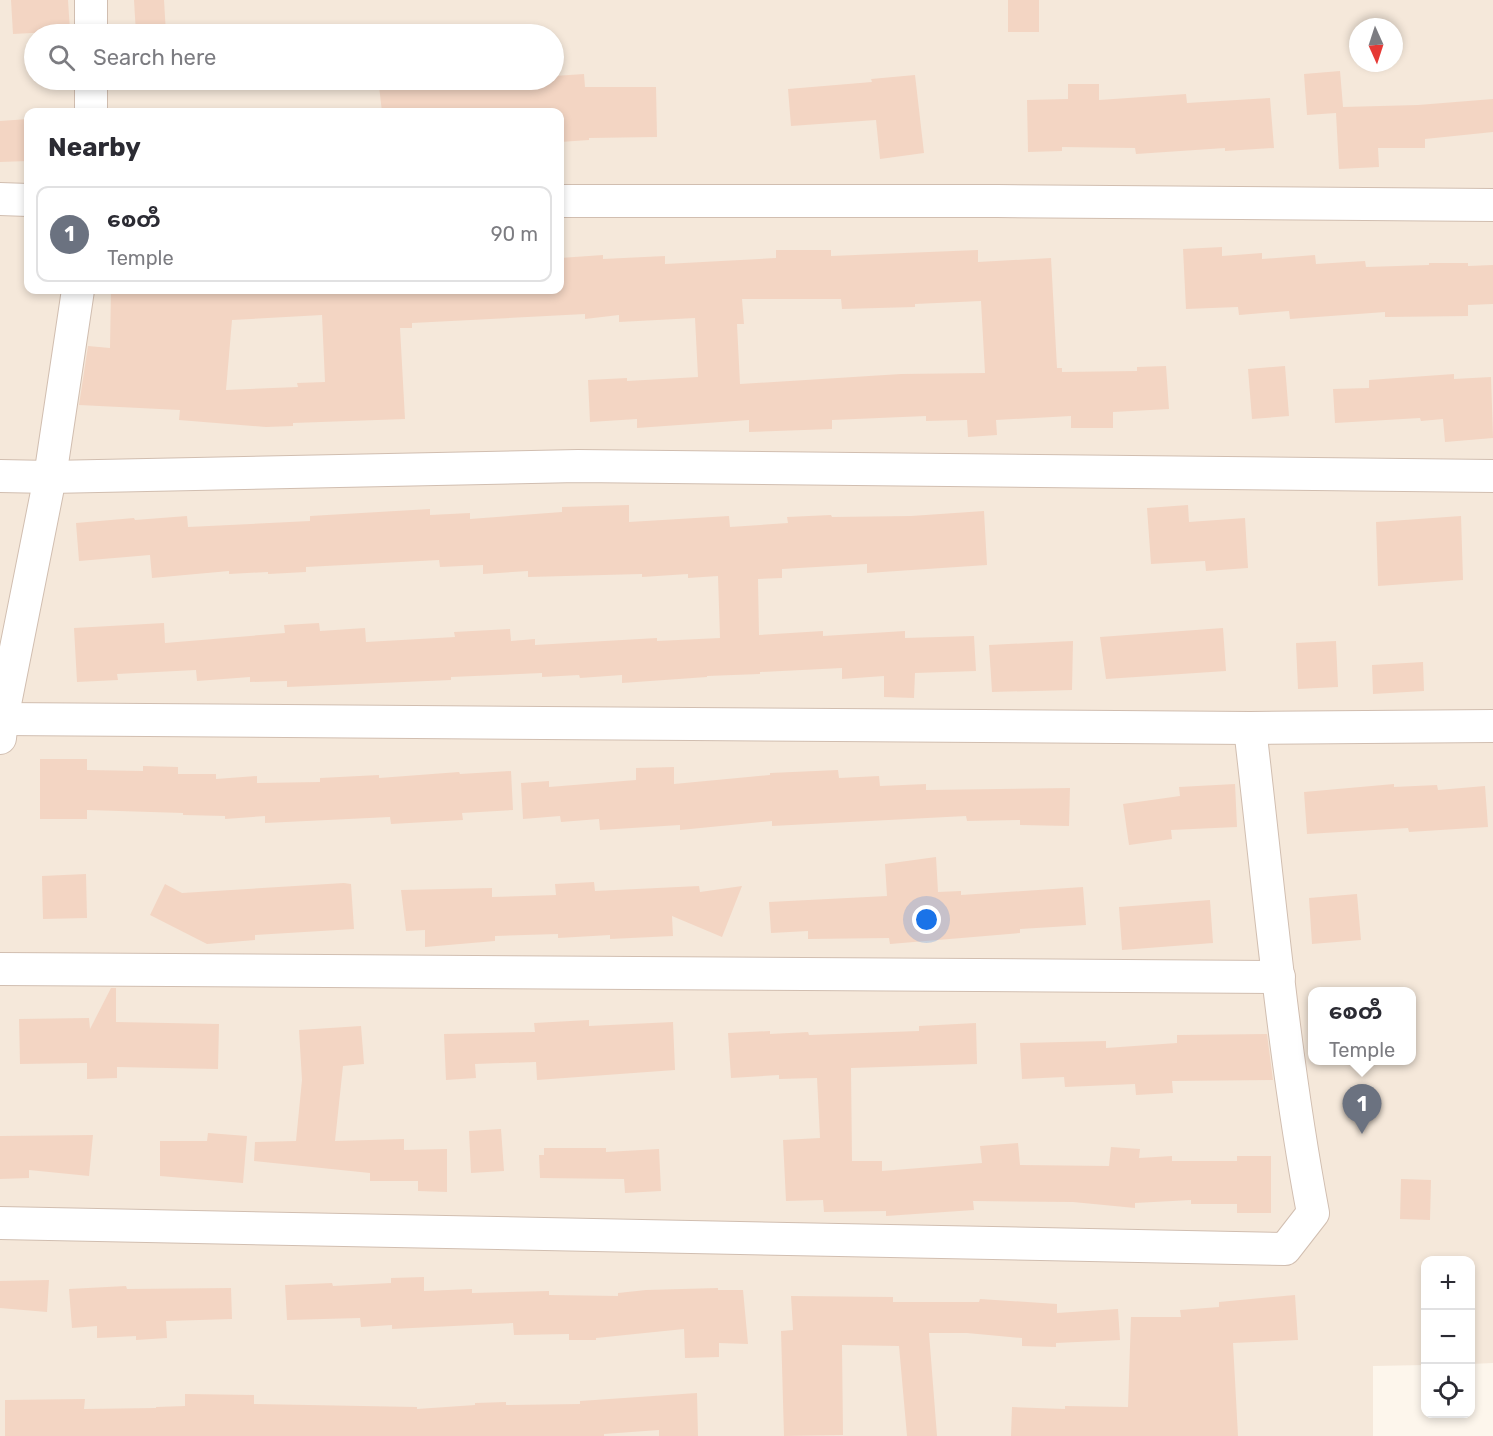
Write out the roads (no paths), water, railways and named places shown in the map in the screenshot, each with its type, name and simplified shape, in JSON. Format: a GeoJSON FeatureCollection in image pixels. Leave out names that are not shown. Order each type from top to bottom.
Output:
{"type":"FeatureCollection","features":[{"type":"Feature","properties":{"kind":"street"},"geometry":{"type":"LineString","coordinates":[[91,0],[91,24]]}},
{"type":"Feature","properties":{"kind":"street"},"geometry":{"type":"LineString","coordinates":[[91,90],[91,108]]}},
{"type":"Feature","properties":{"kind":"street"},"geometry":{"type":"LineString","coordinates":[[0,199],[24,200]]}},
{"type":"Feature","properties":{"kind":"street"},"geometry":{"type":"LineString","coordinates":[[564,201],[997,201],[1493,205]]}},
{"type":"Feature","properties":{"kind":"street"},"geometry":{"type":"LineString","coordinates":[[77,294],[50,477],[1,729],[1493,726]]}},
{"type":"Feature","properties":{"kind":"street"},"geometry":{"type":"LineString","coordinates":[[0,476],[50,477],[578,465],[1493,476]]}},
{"type":"Feature","properties":{"kind":"street"},"geometry":{"type":"LineString","coordinates":[[0,1222],[1285,1248],[1313,1214],[1278,976],[1250,728]]}},
{"type":"Feature","properties":{"kind":"street"},"geometry":{"type":"LineString","coordinates":[[0,969],[1278,976]]}},
{"type":"Feature","properties":{"kind":"place","name":"စေတီ"},"geometry":{"type":"Point","coordinates":[1362,1134]}}]}
